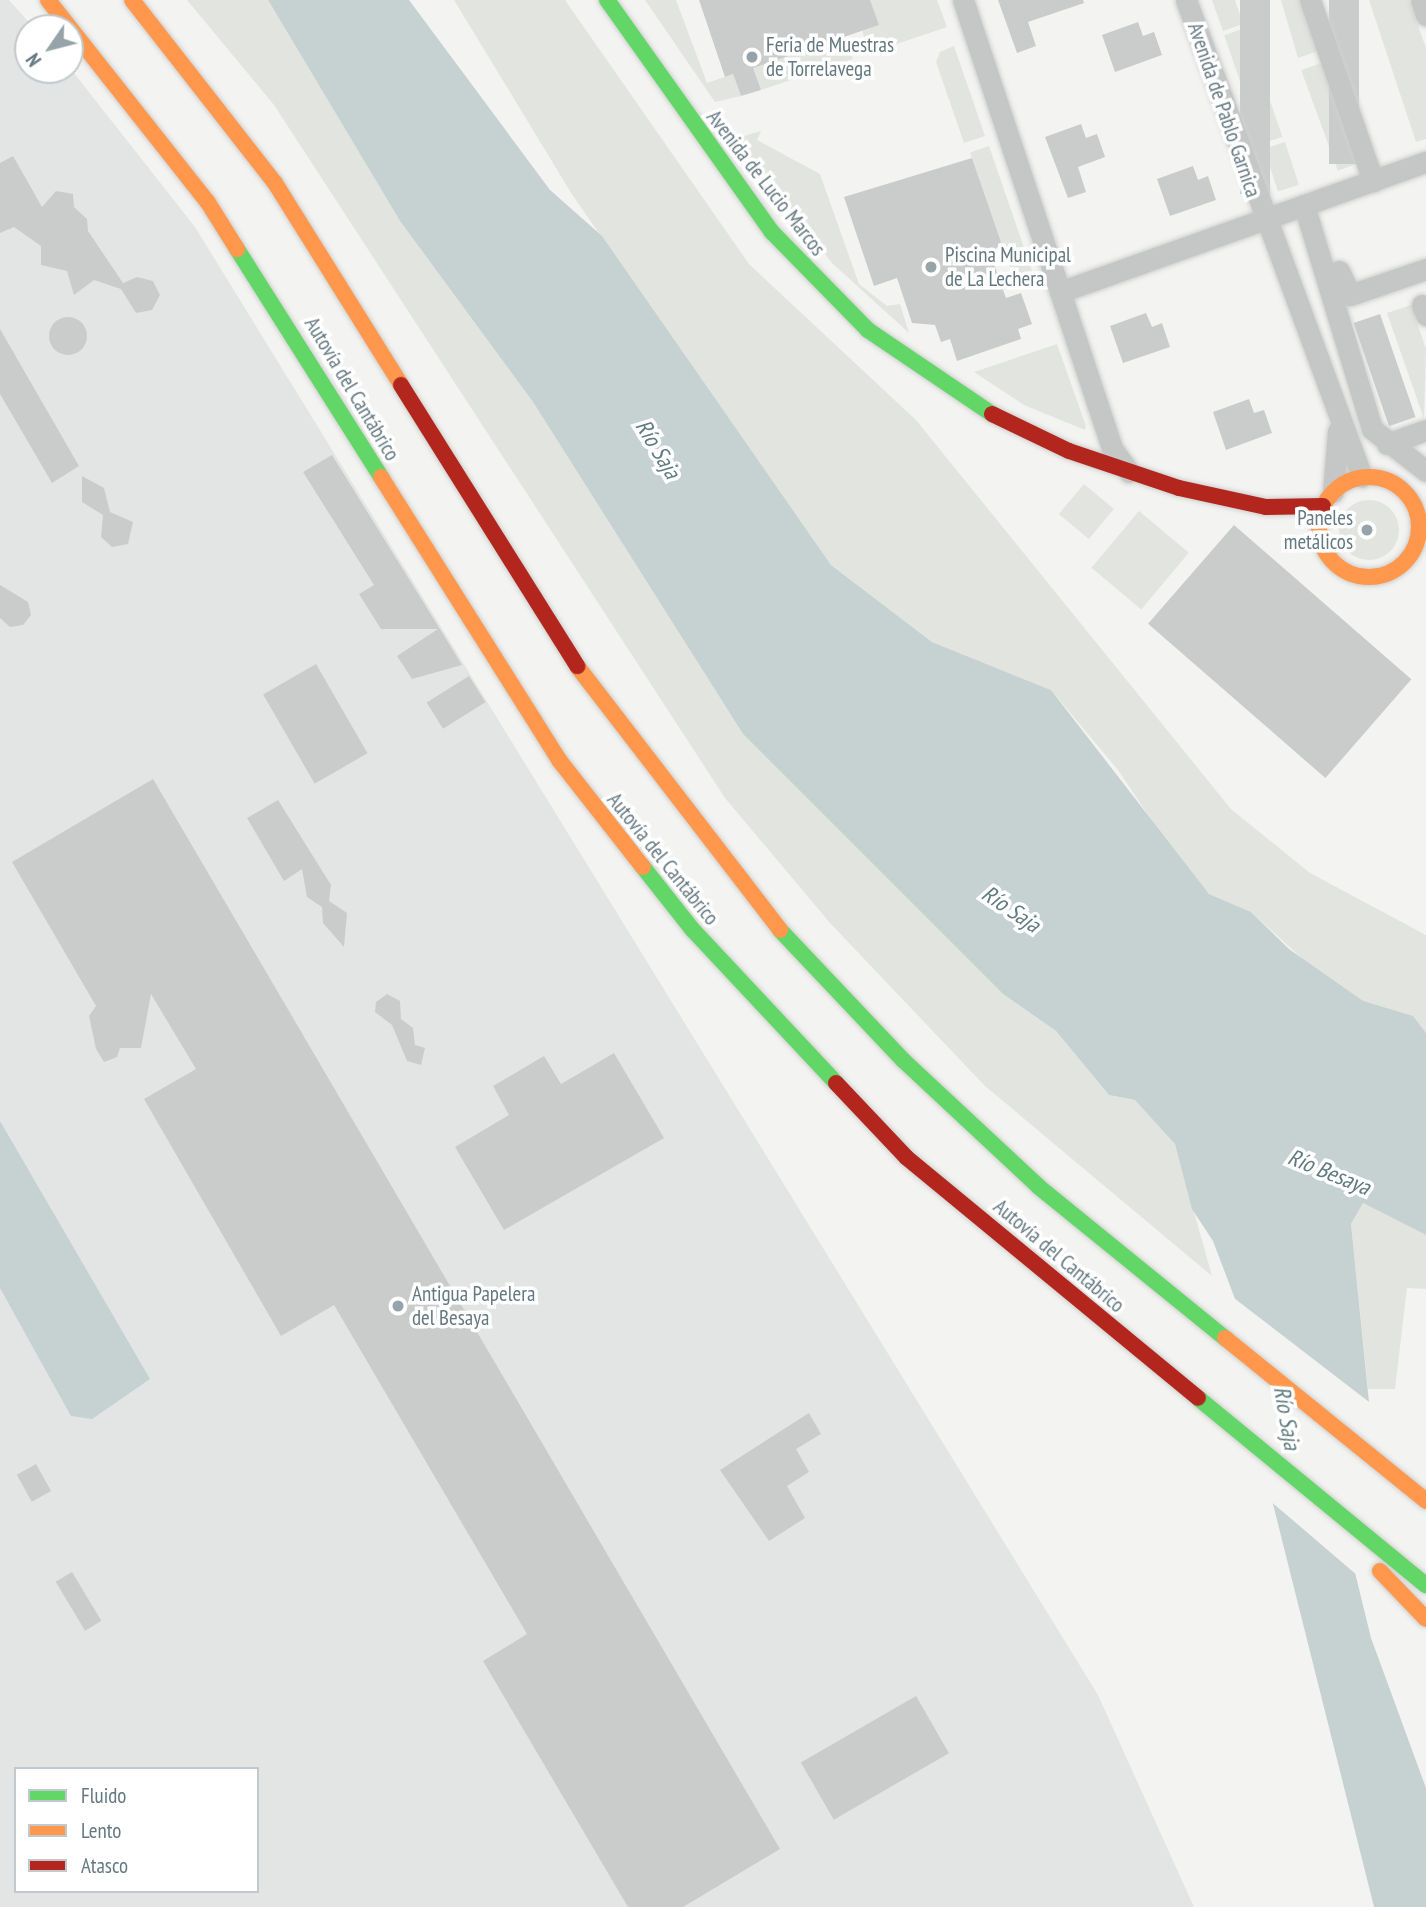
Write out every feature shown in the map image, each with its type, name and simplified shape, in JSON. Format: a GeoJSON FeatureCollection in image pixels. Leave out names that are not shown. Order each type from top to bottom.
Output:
{"type":"FeatureCollection","features":[{"type":"Feature","properties":{"kind":"main road","name":"Autovía del Cantábrico"},"geometry":{"type":"LineString","coordinates":[[48,0],[227,230],[534,723],[644,871],[869,1122],[1426,1585]]}},
{"type":"Feature","properties":{"kind":"main road","name":"Autovía del Cantábrico"},"geometry":{"type":"LineString","coordinates":[[132,0],[275,183],[589,685],[725,866],[826,981],[953,1109],[1039,1187],[1185,1302],[1426,1501]]}},
{"type":"Feature","properties":{"kind":"main road"},"geometry":{"type":"LineString","coordinates":[[154,0],[290,186],[361,317]]}},
{"type":"Feature","properties":{"kind":"main road","name":"Avenida de Lucio Marcos"},"geometry":{"type":"LineString","coordinates":[[607,0],[772,232],[868,330],[1019,430],[1130,472],[1266,507],[1321,541]]}},
{"type":"Feature","properties":{"kind":"main road"},"geometry":{"type":"LineString","coordinates":[[1403,563],[1419,537],[1423,524],[1406,493],[1393,483],[1362,477],[1328,499],[1321,541],[1344,570],[1361,577],[1380,576],[1403,563],[1426,556]]}},
{"type":"Feature","properties":{"kind":"main road","name":"Avenida de Lucio Marcos"},"geometry":{"type":"LineString","coordinates":[[1266,507],[1328,499]]}},
{"type":"Feature","properties":{"kind":"main road"},"geometry":{"type":"LineString","coordinates":[[1185,1302],[1270,1349]]}},
{"type":"Feature","properties":{"kind":"main road"},"geometry":{"type":"LineString","coordinates":[[1162,1368],[1200,1412],[1347,1540],[1426,1619]]}},
{"type":"Feature","properties":{"kind":"street"},"geometry":{"type":"LineString","coordinates":[[963,0],[1113,450],[1130,472]]}},
{"type":"Feature","properties":{"kind":"street","name":"Avenida de Pablo Garnica"},"geometry":{"type":"LineString","coordinates":[[1186,0],[1263,220],[1338,422],[1362,477]]}},
{"type":"Feature","properties":{"kind":"street"},"geometry":{"type":"LineString","coordinates":[[1310,0],[1373,181]]}},
{"type":"Feature","properties":{"kind":"street"},"geometry":{"type":"LineString","coordinates":[[1420,0],[1426,15]]}},
{"type":"Feature","properties":{"kind":"street","name":"Avenida de Pablo Garnica"},"geometry":{"type":"LineString","coordinates":[[1060,292],[1426,162]]}},
{"type":"Feature","properties":{"kind":"street"},"geometry":{"type":"LineString","coordinates":[[1426,170],[1318,211],[1348,295],[1426,269]]}},
{"type":"Feature","properties":{"kind":"street"},"geometry":{"type":"LineString","coordinates":[[1304,205],[1342,313],[1350,368],[1372,429],[1387,444],[1426,471]]}},
{"type":"Feature","properties":{"kind":"street"},"geometry":{"type":"LineString","coordinates":[[1342,313],[1426,281]]}},
{"type":"Feature","properties":{"kind":"street","name":"Avenida de Pablo Garnica"},"geometry":{"type":"LineString","coordinates":[[1328,499],[1338,422]]}},
{"type":"Feature","properties":{"kind":"street"},"geometry":{"type":"LineString","coordinates":[[1387,444],[1426,430]]}},
{"type":"Feature","properties":{"kind":"shaded area"},"geometry":{"type":"Polygon","coordinates":[[[0,0],[9,0],[22,14],[14,14],[14,84],[83,84],[195,227],[1098,1695],[1194,1907],[0,1907],[0,0]]]}},
{"type":"Feature","properties":{"kind":"shaded area"},"geometry":{"type":"Polygon","coordinates":[[[187,0],[268,0],[400,221],[533,402],[743,734],[1003,994],[1056,1031],[1109,1095],[1135,1100],[1157,1119],[1175,1144],[1212,1276],[985,1086],[830,923],[725,798],[274,105],[187,0]]]}},
{"type":"Feature","properties":{"kind":"shaded area"},"geometry":{"type":"Polygon","coordinates":[[[454,0],[565,0],[749,264],[916,420],[1231,809],[1310,873],[1426,935],[1426,1071],[1251,912],[1209,894],[1183,867],[1118,770],[1051,690],[932,642],[831,565],[573,196],[454,0]]]}},
{"type":"Feature","properties":{"kind":"shaded area"},"geometry":{"type":"Polygon","coordinates":[[[645,0],[676,0],[707,83],[845,36],[853,59],[761,90],[734,77],[741,96],[715,102],[645,0]]]}},
{"type":"Feature","properties":{"kind":"shaded area"},"geometry":{"type":"Polygon","coordinates":[[[870,0],[937,0],[947,27],[870,53],[862,31],[878,25],[870,0]]]}},
{"type":"Feature","properties":{"kind":"shaded area"},"geometry":{"type":"Polygon","coordinates":[[[1212,0],[1235,0],[1243,24],[1223,31],[1212,0]]]}},
{"type":"Feature","properties":{"kind":"shaded area"},"geometry":{"type":"Polygon","coordinates":[[[1281,0],[1299,0],[1318,51],[1298,58],[1281,0]]]}},
{"type":"Feature","properties":{"kind":"shaded area"},"geometry":{"type":"Polygon","coordinates":[[[1369,0],[1409,0],[1426,48],[1426,139],[1416,142],[1369,0]]]}},
{"type":"Feature","properties":{"kind":"shaded area"},"geometry":{"type":"Polygon","coordinates":[[[1245,28],[1282,137],[1262,144],[1224,35],[1245,28]]]}},
{"type":"Feature","properties":{"kind":"shaded area"},"geometry":{"type":"Polygon","coordinates":[[[954,46],[985,136],[964,143],[936,62],[940,52],[954,46]]]}},
{"type":"Feature","properties":{"kind":"shaded area"},"geometry":{"type":"Polygon","coordinates":[[[1321,63],[1358,164],[1338,171],[1301,70],[1321,63]]]}},
{"type":"Feature","properties":{"kind":"shaded area"},"geometry":{"type":"Polygon","coordinates":[[[761,131],[757,140],[820,174],[859,284],[887,306],[900,304],[909,333],[833,264],[737,146],[740,137],[761,131]]]}},
{"type":"Feature","properties":{"kind":"shaded area"},"geometry":{"type":"Polygon","coordinates":[[[1285,142],[1299,185],[1278,192],[1264,149],[1285,142]]]}},
{"type":"Feature","properties":{"kind":"shaded area"},"geometry":{"type":"Polygon","coordinates":[[[989,146],[1035,280],[1016,287],[970,153],[989,146]]]}},
{"type":"Feature","properties":{"kind":"shaded area"},"geometry":{"type":"Polygon","coordinates":[[[1411,305],[1426,349],[1424,419],[1387,313],[1411,305]]]}},
{"type":"Feature","properties":{"kind":"shaded area"},"geometry":{"type":"Polygon","coordinates":[[[1057,344],[1086,426],[1085,430],[1024,405],[974,372],[1057,344]]]}},
{"type":"Feature","properties":{"kind":"shaded area"},"geometry":{"type":"Polygon","coordinates":[[[1084,484],[1114,509],[1089,539],[1059,514],[1084,484]]]}},
{"type":"Feature","properties":{"kind":"shaded area"},"geometry":{"type":"Polygon","coordinates":[[[1369,500],[1386,505],[1394,513],[1399,530],[1394,547],[1386,555],[1369,560],[1352,555],[1344,547],[1339,530],[1344,513],[1352,505],[1369,500]]]}},
{"type":"Feature","properties":{"kind":"shaded area"},"geometry":{"type":"Polygon","coordinates":[[[1139,511],[1189,553],[1141,609],[1091,568],[1139,511]]]}},
{"type":"Feature","properties":{"kind":"shaded area"},"geometry":{"type":"Polygon","coordinates":[[[1363,1203],[1426,1235],[1426,1289],[1407,1288],[1395,1389],[1368,1389],[1351,1224],[1363,1203]]]}},
{"type":"Feature","properties":{"kind":"water"},"geometry":{"type":"Polygon","coordinates":[[[268,0],[409,0],[550,190],[602,236],[831,565],[932,642],[1051,690],[1209,894],[1251,912],[1289,949],[1363,1001],[1413,1016],[1426,1033],[1426,1235],[1363,1203],[1351,1224],[1370,1412],[1350,1552],[1371,1638],[1426,1788],[1426,1907],[1374,1907],[1270,1492],[1240,1312],[1213,1241],[1192,1209],[1175,1144],[1135,1100],[1109,1095],[1056,1031],[1003,994],[743,734],[533,402],[400,221],[268,0]]]}},
{"type":"Feature","properties":{"kind":"water"},"geometry":{"type":"Polygon","coordinates":[[[0,1121],[150,1379],[92,1419],[71,1416],[0,1288],[0,1121]]]}},
{"type":"Feature","properties":{"kind":"pier"},"geometry":{"type":"Polygon","coordinates":[[[1230,1295],[1373,1405],[1373,1485],[1354,1553],[1358,1576],[1268,1499],[1246,1347],[1230,1295]]]}},
{"type":"Feature","properties":{"kind":"building","name":"Feria de Muestras de Torrelavega"},"geometry":{"type":"Polygon","coordinates":[[[699,0],[870,0],[879,25],[753,68],[761,90],[741,96],[733,74],[725,77],[699,0]]]}},
{"type":"Feature","properties":{"kind":"building"},"geometry":{"type":"Polygon","coordinates":[[[998,0],[1083,0],[1084,3],[1028,22],[1036,46],[1017,53],[998,0]]]}},
{"type":"Feature","properties":{"kind":"building"},"geometry":{"type":"Polygon","coordinates":[[[1240,0],[1270,0],[1270,194],[1240,194],[1240,0]]]}},
{"type":"Feature","properties":{"kind":"building"},"geometry":{"type":"Polygon","coordinates":[[[1329,0],[1359,0],[1359,164],[1329,164],[1329,0]]]}},
{"type":"Feature","properties":{"kind":"building"},"geometry":{"type":"Polygon","coordinates":[[[1138,22],[1143,36],[1154,32],[1162,55],[1115,72],[1102,35],[1138,22]]]}},
{"type":"Feature","properties":{"kind":"building"},"geometry":{"type":"Polygon","coordinates":[[[1081,124],[1086,138],[1097,134],[1105,157],[1078,167],[1086,192],[1068,198],[1045,137],[1081,124]]]}},
{"type":"Feature","properties":{"kind":"building"},"geometry":{"type":"Polygon","coordinates":[[[13,156],[42,207],[56,191],[73,194],[74,207],[87,219],[88,231],[123,283],[137,277],[153,281],[160,295],[152,310],[136,313],[121,289],[94,280],[74,295],[67,271],[41,265],[41,246],[14,227],[0,233],[0,163],[13,156]]]}},
{"type":"Feature","properties":{"kind":"building","name":"Piscina Municipal de La Lechera"},"geometry":{"type":"Polygon","coordinates":[[[972,158],[1001,242],[991,256],[1006,298],[1021,293],[1032,324],[1018,329],[1021,339],[957,361],[950,339],[941,342],[935,325],[912,323],[897,278],[874,286],[844,197],[972,158]]]}},
{"type":"Feature","properties":{"kind":"building"},"geometry":{"type":"Polygon","coordinates":[[[1193,166],[1198,180],[1208,176],[1216,200],[1170,216],[1157,179],[1193,166]]]}},
{"type":"Feature","properties":{"kind":"building"},"geometry":{"type":"Polygon","coordinates":[[[1146,313],[1152,327],[1162,323],[1170,347],[1123,363],[1110,326],[1146,313]]]}},
{"type":"Feature","properties":{"kind":"building"},"geometry":{"type":"Polygon","coordinates":[[[1380,314],[1415,417],[1389,426],[1354,323],[1380,314]]]}},
{"type":"Feature","properties":{"kind":"building"},"geometry":{"type":"Polygon","coordinates":[[[68,317],[82,322],[87,336],[82,350],[68,355],[54,350],[49,336],[54,322],[68,317]]]}},
{"type":"Feature","properties":{"kind":"building"},"geometry":{"type":"Polygon","coordinates":[[[0,329],[79,466],[52,483],[0,394],[0,329]]]}},
{"type":"Feature","properties":{"kind":"building"},"geometry":{"type":"Polygon","coordinates":[[[1249,399],[1254,413],[1264,410],[1272,433],[1226,450],[1213,412],[1249,399]]]}},
{"type":"Feature","properties":{"kind":"building"},"geometry":{"type":"Polygon","coordinates":[[[332,455],[462,665],[412,679],[397,656],[438,629],[381,629],[359,594],[374,585],[303,472],[332,455]]]}},
{"type":"Feature","properties":{"kind":"building"},"geometry":{"type":"Polygon","coordinates":[[[82,476],[104,488],[110,512],[133,522],[128,544],[112,547],[101,537],[103,515],[82,502],[82,476]]]}},
{"type":"Feature","properties":{"kind":"building"},"geometry":{"type":"Polygon","coordinates":[[[1234,525],[1411,679],[1325,778],[1148,624],[1234,525]]]}},
{"type":"Feature","properties":{"kind":"building"},"geometry":{"type":"Polygon","coordinates":[[[0,585],[28,602],[31,615],[23,625],[10,627],[0,618],[0,585]]]}},
{"type":"Feature","properties":{"kind":"building"},"geometry":{"type":"Polygon","coordinates":[[[316,664],[368,753],[315,784],[263,694],[316,664]]]}},
{"type":"Feature","properties":{"kind":"building"},"geometry":{"type":"Polygon","coordinates":[[[469,676],[485,702],[443,729],[427,702],[469,676]]]}},
{"type":"Feature","properties":{"kind":"building","name":"Antigua Papelera del Besaya"},"geometry":{"type":"Polygon","coordinates":[[[153,779],[780,1849],[683,1907],[628,1907],[483,1661],[527,1634],[334,1305],[281,1336],[144,1099],[196,1069],[151,994],[141,1048],[120,1048],[117,1057],[104,1062],[96,1049],[89,1016],[96,1006],[12,862],[153,779]]]}},
{"type":"Feature","properties":{"kind":"building"},"geometry":{"type":"Polygon","coordinates":[[[278,800],[331,885],[329,901],[347,913],[344,947],[323,923],[322,907],[307,897],[302,869],[284,881],[247,818],[278,800]]]}},
{"type":"Feature","properties":{"kind":"building"},"geometry":{"type":"Polygon","coordinates":[[[387,994],[400,1001],[401,1019],[413,1028],[415,1045],[425,1048],[421,1065],[407,1061],[392,1025],[375,1012],[376,1002],[387,994]]]}},
{"type":"Feature","properties":{"kind":"building"},"geometry":{"type":"Polygon","coordinates":[[[614,1053],[664,1138],[504,1230],[455,1147],[509,1115],[493,1086],[544,1056],[561,1084],[614,1053]]]}},
{"type":"Feature","properties":{"kind":"building"},"geometry":{"type":"Polygon","coordinates":[[[809,1413],[821,1434],[796,1449],[809,1472],[787,1486],[805,1518],[769,1541],[720,1470],[809,1413]]]}},
{"type":"Feature","properties":{"kind":"building"},"geometry":{"type":"Polygon","coordinates":[[[36,1464],[51,1491],[32,1502],[17,1475],[36,1464]]]}},
{"type":"Feature","properties":{"kind":"building"},"geometry":{"type":"Polygon","coordinates":[[[72,1572],[101,1621],[85,1631],[56,1582],[72,1572]]]}},
{"type":"Feature","properties":{"kind":"building"},"geometry":{"type":"Polygon","coordinates":[[[916,1696],[949,1753],[834,1820],[801,1762],[916,1696]]]}},
{"type":"Feature","properties":{"kind":"traffic: fast"},"geometry":{"type":"LineString","coordinates":[[607,0],[772,232],[868,330],[992,414]]}},
{"type":"Feature","properties":{"kind":"traffic: fast"},"geometry":{"type":"LineString","coordinates":[[237,249],[381,477]]}},
{"type":"Feature","properties":{"kind":"traffic: fast"},"geometry":{"type":"LineString","coordinates":[[643,867],[692,929],[836,1083]]}},
{"type":"Feature","properties":{"kind":"traffic: fast"},"geometry":{"type":"LineString","coordinates":[[780,930],[904,1061],[1039,1187],[1225,1338]]}},
{"type":"Feature","properties":{"kind":"traffic: fast"},"geometry":{"type":"LineString","coordinates":[[1198,1398],[1426,1585]]}},
{"type":"Feature","properties":{"kind":"traffic: slow"},"geometry":{"type":"LineString","coordinates":[[48,0],[207,201],[237,249]]}},
{"type":"Feature","properties":{"kind":"traffic: slow"},"geometry":{"type":"LineString","coordinates":[[132,0],[275,183],[401,385]]}},
{"type":"Feature","properties":{"kind":"traffic: slow"},"geometry":{"type":"LineString","coordinates":[[381,477],[559,760],[643,867]]}},
{"type":"Feature","properties":{"kind":"traffic: slow"},"geometry":{"type":"LineString","coordinates":[[1369,477],[1388,481],[1404,492],[1415,508],[1419,527],[1415,546],[1404,562],[1388,573],[1369,577],[1350,573],[1334,562],[1323,546],[1319,527],[1323,508],[1334,492],[1350,481],[1369,477]]}},
{"type":"Feature","properties":{"kind":"traffic: slow"},"geometry":{"type":"LineString","coordinates":[[577,666],[780,930]]}},
{"type":"Feature","properties":{"kind":"traffic: slow"},"geometry":{"type":"LineString","coordinates":[[1225,1338],[1426,1501]]}},
{"type":"Feature","properties":{"kind":"traffic: slow"},"geometry":{"type":"LineString","coordinates":[[1380,1571],[1426,1619]]}},
{"type":"Feature","properties":{"kind":"traffic: jam"},"geometry":{"type":"LineString","coordinates":[[401,385],[577,666]]}},
{"type":"Feature","properties":{"kind":"traffic: jam"},"geometry":{"type":"LineString","coordinates":[[992,414],[1069,451],[1179,488],[1266,507],[1323,506]]}},
{"type":"Feature","properties":{"kind":"traffic: jam"},"geometry":{"type":"LineString","coordinates":[[836,1083],[907,1158],[1198,1398]]}},
{"type":"Feature","properties":{"kind":"place","name":"Feria de Muestras de Torrelavega"},"geometry":{"type":"Point","coordinates":[752,57]}},
{"type":"Feature","properties":{"kind":"place","name":"Piscina Municipal de La Lechera"},"geometry":{"type":"Point","coordinates":[931,267]}},
{"type":"Feature","properties":{"kind":"place","name":"Paneles metálicos"},"geometry":{"type":"Point","coordinates":[1367,530]}},
{"type":"Feature","properties":{"kind":"place","name":"Antigua Papelera del Besaya"},"geometry":{"type":"Point","coordinates":[398,1306]}},
{"type":"Feature","properties":{"kind":"water label","name":"Río Saja"},"geometry":{"type":"Point","coordinates":[658,449]}},
{"type":"Feature","properties":{"kind":"water label","name":"Río Saja"},"geometry":{"type":"Point","coordinates":[1011,909]}},
{"type":"Feature","properties":{"kind":"water label","name":"Río Besaya"},"geometry":{"type":"Point","coordinates":[1329,1172]}},
{"type":"Feature","properties":{"kind":"water label","name":"Río Saja"},"geometry":{"type":"Point","coordinates":[1287,1418]}}]}
